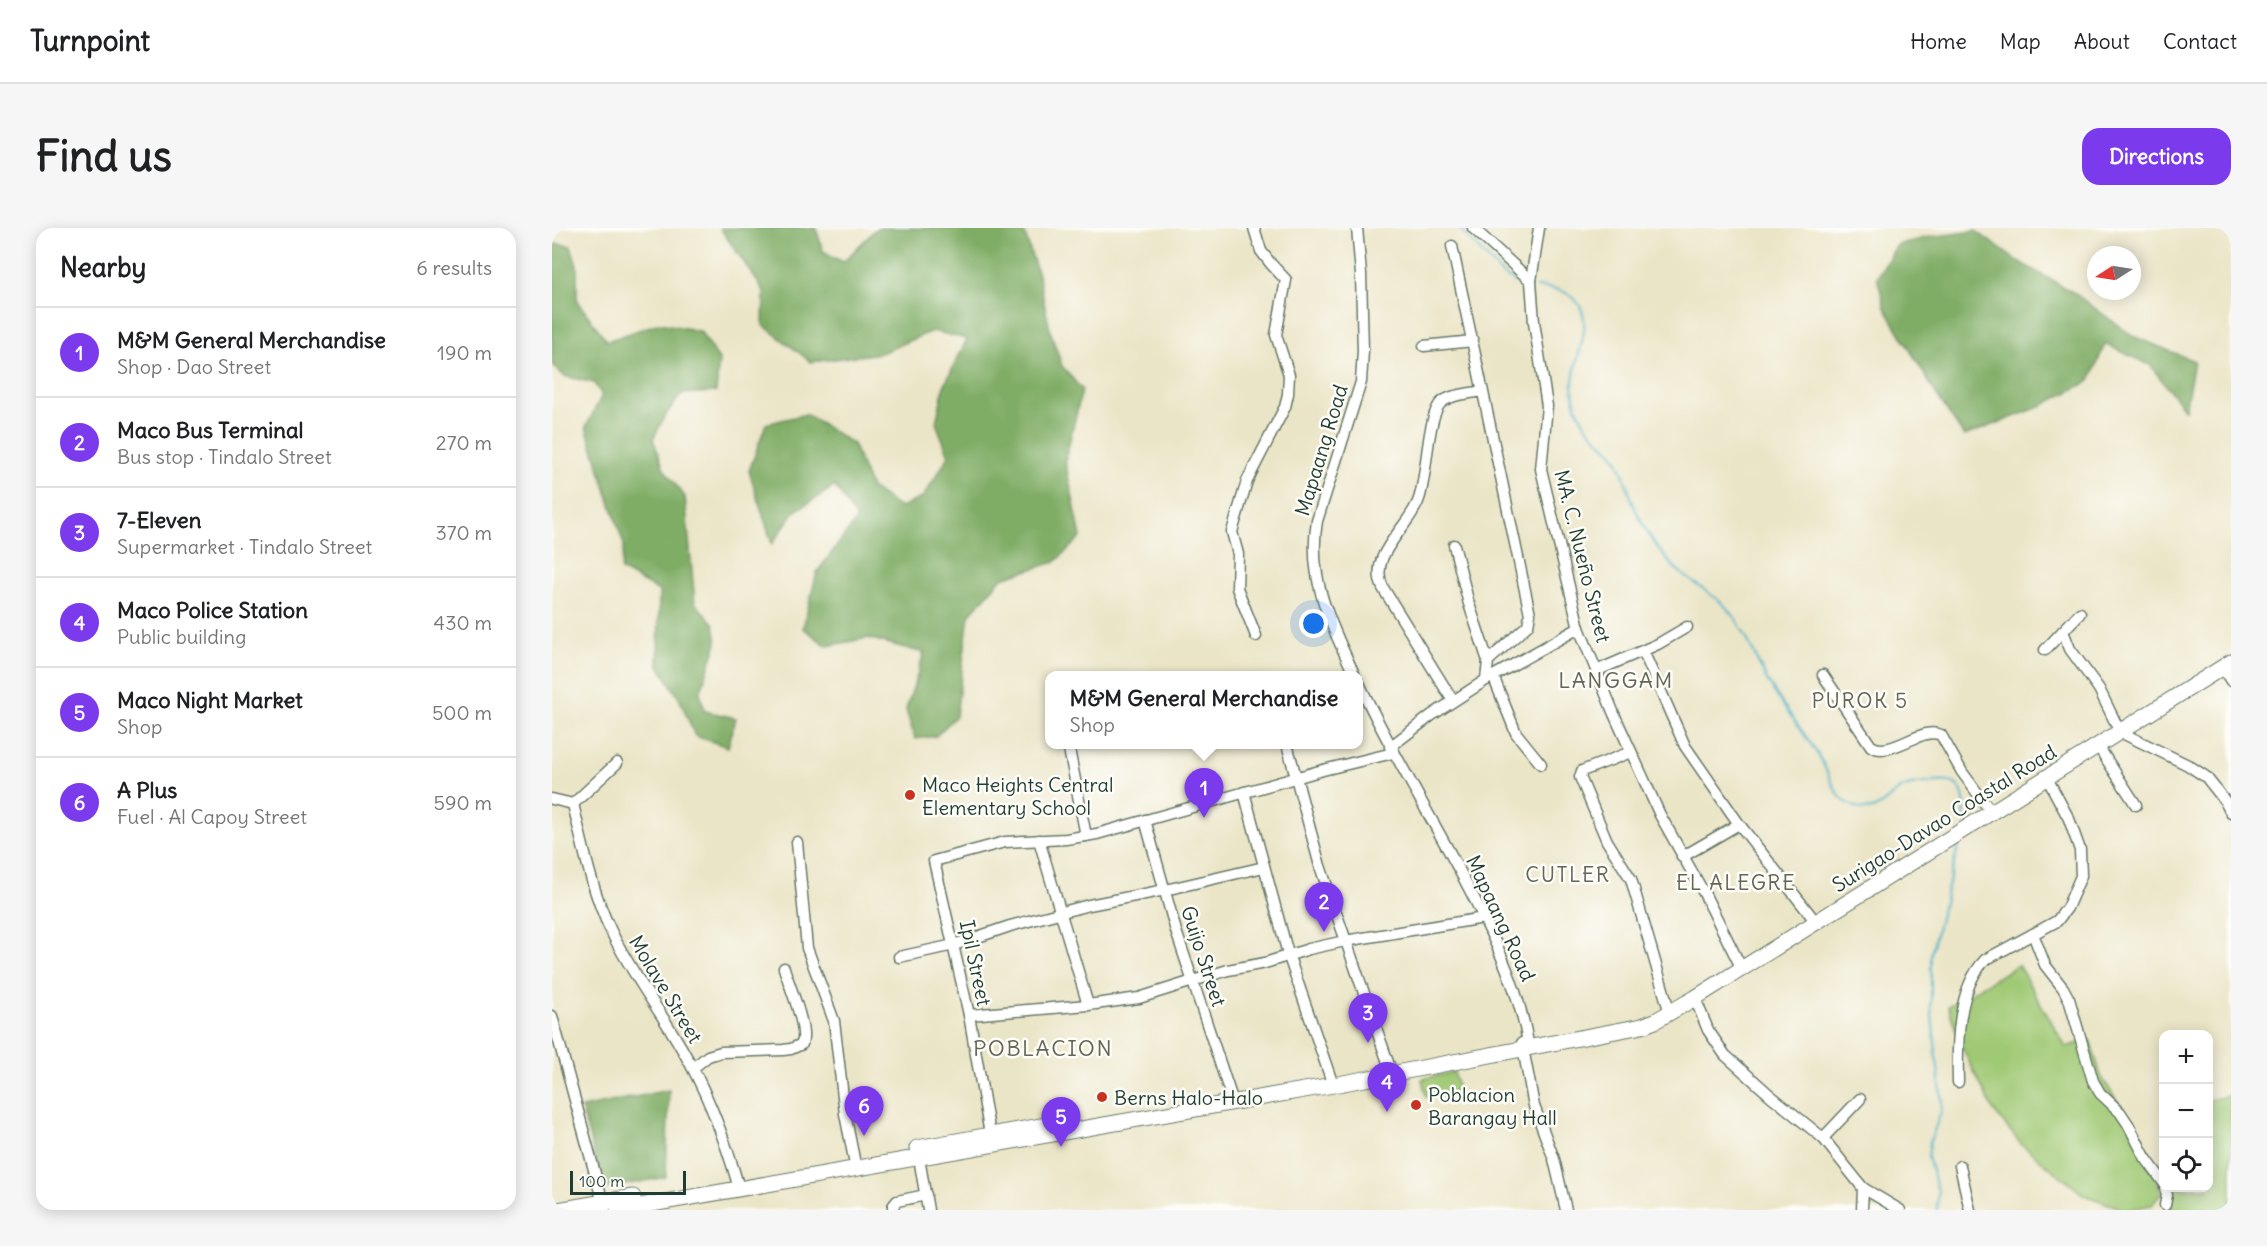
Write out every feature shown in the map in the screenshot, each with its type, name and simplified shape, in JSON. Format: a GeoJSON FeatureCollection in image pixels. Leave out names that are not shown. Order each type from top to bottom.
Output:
{"type":"FeatureCollection","features":[{"type":"Feature","properties":{"kind":"highway","name":"Surigao-Davao Coastal Road"},"geometry":{"type":"LineString","coordinates":[[558,1210],[604,1206],[855,1164],[1655,1022],[2226,665]]}},
{"type":"Feature","properties":{"kind":"highway","name":"Surigao-Davao Coastal Road"},"geometry":{"type":"LineString","coordinates":[[855,1164],[919,1158],[991,1139]]}},
{"type":"Feature","properties":{"kind":"highway","name":"Surigao-Davao Coastal Road"},"geometry":{"type":"LineString","coordinates":[[622,1210],[737,1184]]}},
{"type":"Feature","properties":{"kind":"street"},"geometry":{"type":"LineString","coordinates":[[1254,228],[1261,251],[1286,280],[1276,335],[1289,375],[1285,407],[1247,481],[1233,532],[1238,555],[1237,588],[1256,636]]}},
{"type":"Feature","properties":{"kind":"street","name":"Mapaang Road"},"geometry":{"type":"LineString","coordinates":[[1353,671],[1318,586],[1314,537],[1362,373],[1361,274],[1357,228]]}},
{"type":"Feature","properties":{"kind":"street"},"geometry":{"type":"LineString","coordinates":[[1473,228],[1531,281]]}},
{"type":"Feature","properties":{"kind":"street","name":"MA. C. Nueño Street"},"geometry":{"type":"LineString","coordinates":[[1539,228],[1531,281],[1534,322],[1547,406],[1541,470],[1579,628],[1660,815],[1705,895],[1742,969]]}},
{"type":"Feature","properties":{"kind":"street"},"geometry":{"type":"LineString","coordinates":[[1452,246],[1530,614],[1528,625],[1488,662]]}},
{"type":"Feature","properties":{"kind":"street"},"geometry":{"type":"LineString","coordinates":[[1424,346],[1473,341]]}},
{"type":"Feature","properties":{"kind":"street"},"geometry":{"type":"LineString","coordinates":[[1452,701],[1380,583],[1378,572],[1388,547],[1420,497],[1434,419],[1440,404],[1451,397],[1482,391]]}},
{"type":"Feature","properties":{"kind":"street"},"geometry":{"type":"LineString","coordinates":[[1454,546],[1469,604],[1488,662],[1489,678],[1516,733],[1541,764]]}},
{"type":"Feature","properties":{"kind":"street"},"geometry":{"type":"LineString","coordinates":[[2045,650],[2080,613]]}},
{"type":"Feature","properties":{"kind":"street"},"geometry":{"type":"LineString","coordinates":[[1596,671],[1643,651],[1687,627]]}},
{"type":"Feature","properties":{"kind":"street"},"geometry":{"type":"LineString","coordinates":[[1088,1005],[1039,840],[1086,836],[1392,750],[1452,701],[1579,628]]}},
{"type":"Feature","properties":{"kind":"street"},"geometry":{"type":"LineString","coordinates":[[2062,631],[2080,663],[2099,689],[2120,732],[2188,765],[2206,777],[2225,801],[2231,813]]}},
{"type":"Feature","properties":{"kind":"street"},"geometry":{"type":"LineString","coordinates":[[1643,651],[1685,746],[1739,824],[1816,922]]}},
{"type":"Feature","properties":{"kind":"street"},"geometry":{"type":"LineString","coordinates":[[2226,665],[2231,681]]}},
{"type":"Feature","properties":{"kind":"street"},"geometry":{"type":"LineString","coordinates":[[1823,675],[1871,746],[1876,749],[1932,733],[1941,735],[1962,772],[1992,813]]}},
{"type":"Feature","properties":{"kind":"street","name":"Mapaang Road"},"geometry":{"type":"LineString","coordinates":[[1363,691],[1392,750],[1484,918],[1514,987],[1534,1106],[1554,1159],[1566,1210]]}},
{"type":"Feature","properties":{"kind":"street"},"geometry":{"type":"LineString","coordinates":[[2098,746],[2136,805]]}},
{"type":"Feature","properties":{"kind":"street"},"geometry":{"type":"LineString","coordinates":[[1069,749],[1086,836]]}},
{"type":"Feature","properties":{"kind":"street"},"geometry":{"type":"LineString","coordinates":[[1288,749],[1313,843],[1344,941],[1391,1069]]}},
{"type":"Feature","properties":{"kind":"street"},"geometry":{"type":"LineString","coordinates":[[1631,752],[1589,766],[1582,771],[1580,777],[1607,841],[1631,879],[1673,1009]]}},
{"type":"Feature","properties":{"kind":"street"},"geometry":{"type":"LineString","coordinates":[[552,799],[573,804],[617,763]]}},
{"type":"Feature","properties":{"kind":"street"},"geometry":{"type":"LineString","coordinates":[[1958,1082],[1961,1021],[1968,988],[1975,969],[1985,960],[2057,921],[2067,908],[2080,876],[2082,863],[2080,850],[2069,819],[2047,778]]}},
{"type":"Feature","properties":{"kind":"street"},"geometry":{"type":"LineString","coordinates":[[1244,792],[1288,954],[1332,1081]]}},
{"type":"Feature","properties":{"kind":"street","name":"Molave Street"},"geometry":{"type":"LineString","coordinates":[[573,804],[608,926],[693,1068],[726,1145],[737,1184]]}},
{"type":"Feature","properties":{"kind":"street","name":"Guijo Street"},"geometry":{"type":"LineString","coordinates":[[1145,820],[1176,931],[1232,1098]]}},
{"type":"Feature","properties":{"kind":"street"},"geometry":{"type":"LineString","coordinates":[[1682,857],[1739,824]]}},
{"type":"Feature","properties":{"kind":"street","name":"Ipil Street"},"geometry":{"type":"LineString","coordinates":[[991,1139],[969,1015],[934,861],[995,844],[1039,840]]}},
{"type":"Feature","properties":{"kind":"street"},"geometry":{"type":"LineString","coordinates":[[798,842],[807,948],[834,1021],[845,1114],[855,1164]]}},
{"type":"Feature","properties":{"kind":"street"},"geometry":{"type":"LineString","coordinates":[[899,957],[954,945],[1010,926],[1060,913],[1264,867]]}},
{"type":"Feature","properties":{"kind":"street"},"geometry":{"type":"LineString","coordinates":[[969,1015],[1088,1005],[1153,995],[1288,954],[1344,941],[1484,918]]}},
{"type":"Feature","properties":{"kind":"street"},"geometry":{"type":"LineString","coordinates":[[2033,934],[2045,965],[2069,999],[2092,1081],[2100,1094],[2114,1106],[2128,1124],[2145,1157],[2159,1177]]}},
{"type":"Feature","properties":{"kind":"street"},"geometry":{"type":"LineString","coordinates":[[693,1068],[714,1053],[783,1050],[802,1044],[800,1023],[784,968]]}},
{"type":"Feature","properties":{"kind":"street"},"geometry":{"type":"LineString","coordinates":[[1695,998],[1708,1030],[1725,1055],[1823,1138],[1863,1188],[1900,1210]]}},
{"type":"Feature","properties":{"kind":"street"},"geometry":{"type":"LineString","coordinates":[[552,1016],[604,1206]]}},
{"type":"Feature","properties":{"kind":"street"},"geometry":{"type":"LineString","coordinates":[[1823,1138],[1860,1099]]}},
{"type":"Feature","properties":{"kind":"street"},"geometry":{"type":"LineString","coordinates":[[919,1158],[928,1210]]}},
{"type":"Feature","properties":{"kind":"street"},"geometry":{"type":"LineString","coordinates":[[1960,1166],[1970,1210]]}},
{"type":"Feature","properties":{"kind":"street"},"geometry":{"type":"LineString","coordinates":[[1862,1210],[1863,1188]]}},
{"type":"Feature","properties":{"kind":"street"},"geometry":{"type":"LineString","coordinates":[[2165,1205],[2166,1192]]}},
{"type":"Feature","properties":{"kind":"street"},"geometry":{"type":"LineString","coordinates":[[893,1210],[897,1201],[926,1195]]}},
{"type":"Feature","properties":{"kind":"green space"},"geometry":{"type":"Polygon","coordinates":[[[720,228],[816,228],[823,251],[843,262],[877,228],[1023,228],[1062,366],[1082,390],[1065,461],[1081,537],[1055,562],[1002,578],[969,615],[956,716],[936,736],[915,739],[906,710],[924,653],[868,638],[827,646],[803,628],[817,572],[857,519],[835,486],[794,512],[772,544],[749,471],[766,424],[806,414],[853,444],[871,488],[900,508],[923,497],[949,456],[936,423],[944,386],[967,339],[932,331],[881,353],[811,362],[763,325],[764,291],[720,228]]]}},
{"type":"Feature","properties":{"kind":"green space"},"geometry":{"type":"Polygon","coordinates":[[[1976,231],[2016,260],[2074,293],[2133,336],[2194,361],[2185,410],[2150,365],[2105,344],[2090,381],[2037,408],[1964,436],[1885,308],[1877,277],[1897,245],[1929,237],[1976,231]]]}},
{"type":"Feature","properties":{"kind":"green space"},"geometry":{"type":"Polygon","coordinates":[[[552,243],[571,246],[577,265],[577,301],[607,341],[659,323],[700,331],[719,360],[716,392],[681,394],[665,416],[653,439],[664,469],[685,497],[695,603],[714,624],[717,643],[700,693],[705,711],[736,718],[728,747],[695,736],[679,698],[658,664],[659,591],[621,570],[624,545],[586,427],[602,395],[594,383],[564,376],[552,364],[552,243]]]}},
{"type":"Feature","properties":{"kind":"green space"},"geometry":{"type":"Polygon","coordinates":[[[2018,965],[2066,1047],[2090,1040],[2101,1076],[2148,1150],[2159,1182],[2159,1192],[2161,1192],[2152,1205],[2126,1210],[2084,1195],[2021,1144],[1993,1110],[1961,1045],[1948,1006],[2018,965]]]}},
{"type":"Feature","properties":{"kind":"green space"},"geometry":{"type":"Polygon","coordinates":[[[1454,1072],[1458,1090],[1426,1097],[1422,1079],[1454,1072]]]}},
{"type":"Feature","properties":{"kind":"green space"},"geometry":{"type":"Polygon","coordinates":[[[669,1090],[666,1177],[604,1189],[581,1108],[669,1090]]]}},
{"type":"Feature","properties":{"kind":"green space"},"geometry":{"type":"Polygon","coordinates":[[[2231,1095],[2231,1210],[2171,1210],[2173,1192],[2213,1192],[2213,1099],[2231,1095]]]}},
{"type":"Feature","properties":{"kind":"waterway"},"geometry":{"type":"LineString","coordinates":[[1459,228],[1503,275],[1524,287]]}},
{"type":"Feature","properties":{"kind":"waterway"},"geometry":{"type":"LineString","coordinates":[[1536,287],[1567,293],[1580,306],[1584,326],[1574,376],[1575,402],[1589,430],[1616,458],[1635,508],[1649,534],[1672,565],[1716,598],[1737,621],[1770,685],[1815,750],[1838,794],[1852,805],[1869,809],[1880,805],[1905,787],[1950,782],[1959,787],[1963,796],[1965,806],[1963,821]]}},
{"type":"Feature","properties":{"kind":"waterway"},"geometry":{"type":"LineString","coordinates":[[1937,1210],[1938,1191],[1928,1157],[1930,1142],[1942,1103],[1931,1008],[1931,954],[1960,839]]}},
{"type":"Feature","properties":{"kind":"place","name":"Maco Heights Central Elementary School"},"geometry":{"type":"Point","coordinates":[910,795]}},
{"type":"Feature","properties":{"kind":"place","name":"M&M General Merchandise"},"geometry":{"type":"Point","coordinates":[1204,818]}},
{"type":"Feature","properties":{"kind":"place","name":"Maco Bus Terminal"},"geometry":{"type":"Point","coordinates":[1324,932]}},
{"type":"Feature","properties":{"kind":"place","name":"7-Eleven"},"geometry":{"type":"Point","coordinates":[1368,1043]}},
{"type":"Feature","properties":{"kind":"place","name":"Berns Halo-Halo"},"geometry":{"type":"Point","coordinates":[1102,1097]}},
{"type":"Feature","properties":{"kind":"place","name":"Poblacion Barangay Hall"},"geometry":{"type":"Point","coordinates":[1416,1105]}},
{"type":"Feature","properties":{"kind":"place","name":"Maco Police Station"},"geometry":{"type":"Point","coordinates":[1387,1112]}},
{"type":"Feature","properties":{"kind":"place","name":"A Plus"},"geometry":{"type":"Point","coordinates":[864,1136]}},
{"type":"Feature","properties":{"kind":"place","name":"Maco Night Market"},"geometry":{"type":"Point","coordinates":[1061,1147]}},
{"type":"Feature","properties":{"kind":"district","name":"LANGGAM"},"geometry":{"type":"Point","coordinates":[1616,680]}},
{"type":"Feature","properties":{"kind":"district","name":"PUROK 5"},"geometry":{"type":"Point","coordinates":[1860,700]}},
{"type":"Feature","properties":{"kind":"district","name":"CUTLER"},"geometry":{"type":"Point","coordinates":[1568,874]}},
{"type":"Feature","properties":{"kind":"district","name":"EL ALEGRE"},"geometry":{"type":"Point","coordinates":[1736,882]}},
{"type":"Feature","properties":{"kind":"district","name":"POBLACION"},"geometry":{"type":"Point","coordinates":[1043,1048]}}]}
